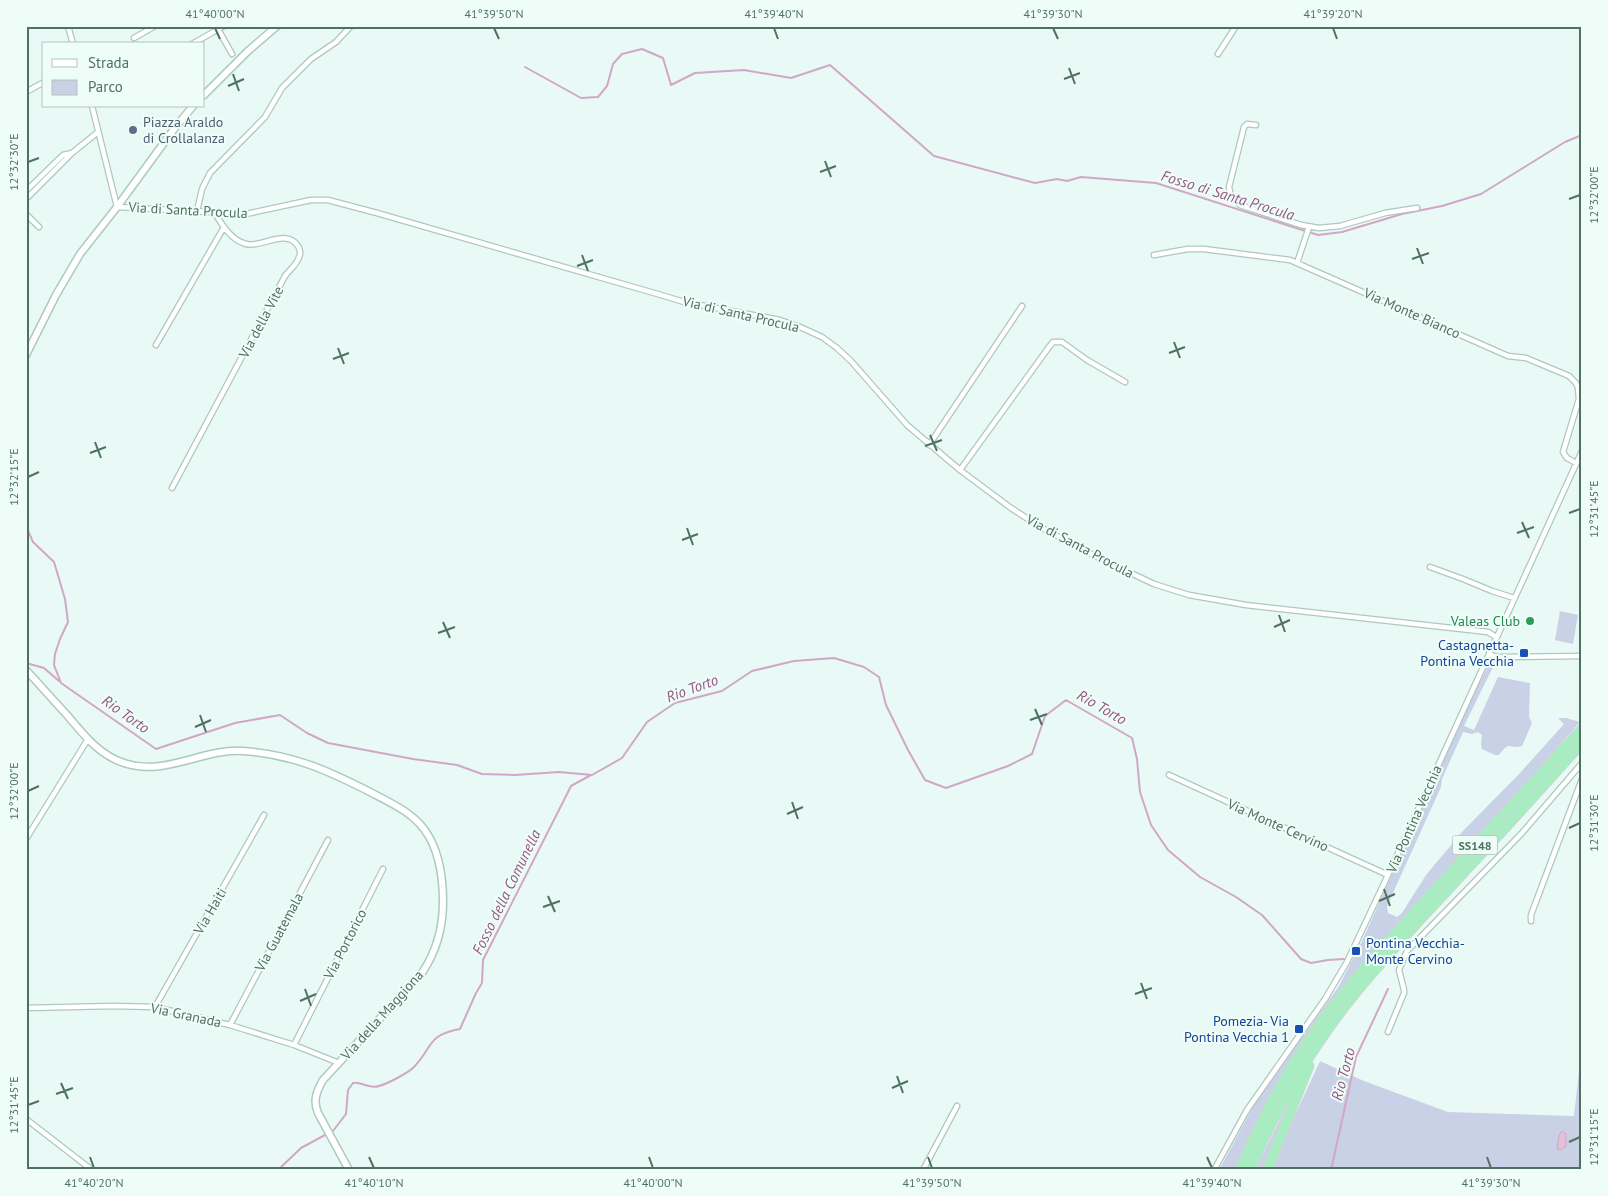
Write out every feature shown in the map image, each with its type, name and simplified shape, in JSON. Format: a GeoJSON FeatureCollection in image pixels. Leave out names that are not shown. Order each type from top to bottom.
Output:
{"type":"FeatureCollection","features":[{"type":"Feature","properties":{"kind":"highway","name":"SS148"},"geometry":{"type":"LineString","coordinates":[[1266,1124],[1363,978],[1582,729]]}},
{"type":"Feature","properties":{"kind":"highway","name":"SS148"},"geometry":{"type":"LineString","coordinates":[[1374,965],[1582,743]]}},
{"type":"Feature","properties":{"kind":"highway","name":"SS148"},"geometry":{"type":"LineString","coordinates":[[1266,1124],[1304,1049],[1342,995],[1363,978]]}},
{"type":"Feature","properties":{"kind":"highway"},"geometry":{"type":"LineString","coordinates":[[1268,1170],[1318,1045]]}},
{"type":"Feature","properties":{"kind":"highway"},"geometry":{"type":"LineString","coordinates":[[1240,1170],[1266,1124]]}},
{"type":"Feature","properties":{"kind":"highway"},"geometry":{"type":"LineString","coordinates":[[1250,1170],[1266,1124]]}},
{"type":"Feature","properties":{"kind":"street"},"geometry":{"type":"LineString","coordinates":[[68,26],[72,42]]}},
{"type":"Feature","properties":{"kind":"street"},"geometry":{"type":"LineString","coordinates":[[134,38],[155,26]]}},
{"type":"Feature","properties":{"kind":"street"},"geometry":{"type":"LineString","coordinates":[[208,26],[212,33]]}},
{"type":"Feature","properties":{"kind":"street"},"geometry":{"type":"LineString","coordinates":[[196,42],[224,26]]}},
{"type":"Feature","properties":{"kind":"street"},"geometry":{"type":"LineString","coordinates":[[205,94],[248,51],[277,26]]}},
{"type":"Feature","properties":{"kind":"street"},"geometry":{"type":"LineString","coordinates":[[197,211],[202,189],[210,173],[264,118],[282,88],[311,58],[333,44],[351,26]]}},
{"type":"Feature","properties":{"kind":"street"},"geometry":{"type":"LineString","coordinates":[[1218,54],[1236,26]]}},
{"type":"Feature","properties":{"kind":"street"},"geometry":{"type":"LineString","coordinates":[[218,30],[232,54]]}},
{"type":"Feature","properties":{"kind":"street"},"geometry":{"type":"LineString","coordinates":[[26,92],[42,83]]}},
{"type":"Feature","properties":{"kind":"street"},"geometry":{"type":"LineString","coordinates":[[92,108],[117,207]]}},
{"type":"Feature","properties":{"kind":"street"},"geometry":{"type":"LineString","coordinates":[[26,355],[73,265],[174,128],[191,108]]}},
{"type":"Feature","properties":{"kind":"street"},"geometry":{"type":"LineString","coordinates":[[1256,125],[1248,124],[1244,127],[1238,156],[1229,184],[1230,196],[1242,206],[1309,227],[1323,228],[1340,226],[1385,213],[1417,208]]}},
{"type":"Feature","properties":{"kind":"street"},"geometry":{"type":"LineString","coordinates":[[26,199],[72,153],[98,132]]}},
{"type":"Feature","properties":{"kind":"street"},"geometry":{"type":"LineString","coordinates":[[26,191],[63,155],[72,153]]}},
{"type":"Feature","properties":{"kind":"street","name":"Via di Santa Procula"},"geometry":{"type":"LineString","coordinates":[[117,207],[252,213],[308,200],[328,200],[377,212],[684,302],[785,322],[818,334],[837,348],[851,361],[897,415],[929,445],[1011,508],[1050,532],[1121,569],[1169,590],[1196,596],[1261,607],[1488,632],[1496,637]]}},
{"type":"Feature","properties":{"kind":"street","name":"Via della Vite"},"geometry":{"type":"LineString","coordinates":[[172,488],[285,276],[300,256],[298,247],[288,240],[279,239],[255,245],[246,244],[234,237],[224,227],[214,212]]}},
{"type":"Feature","properties":{"kind":"street"},"geometry":{"type":"LineString","coordinates":[[26,214],[39,227]]}},
{"type":"Feature","properties":{"kind":"street"},"geometry":{"type":"LineString","coordinates":[[156,345],[224,227]]}},
{"type":"Feature","properties":{"kind":"street"},"geometry":{"type":"LineString","coordinates":[[1297,263],[1309,227]]}},
{"type":"Feature","properties":{"kind":"street","name":"Via Monte Bianco"},"geometry":{"type":"LineString","coordinates":[[1154,255],[1204,248],[1287,259],[1508,356],[1524,358],[1572,378],[1578,386],[1579,399],[1563,452],[1566,457],[1576,463]]}},
{"type":"Feature","properties":{"kind":"street"},"geometry":{"type":"LineString","coordinates":[[929,445],[1022,306]]}},
{"type":"Feature","properties":{"kind":"street"},"geometry":{"type":"LineString","coordinates":[[960,470],[1053,342],[1062,342],[1087,360],[1125,382]]}},
{"type":"Feature","properties":{"kind":"street","name":"Via Pontina Vecchia"},"geometry":{"type":"LineString","coordinates":[[1214,1170],[1253,1101],[1335,984],[1349,958],[1582,451]]}},
{"type":"Feature","properties":{"kind":"street"},"geometry":{"type":"LineString","coordinates":[[1430,568],[1514,598]]}},
{"type":"Feature","properties":{"kind":"street"},"geometry":{"type":"LineString","coordinates":[[1489,654],[1497,657],[1582,656]]}},
{"type":"Feature","properties":{"kind":"street","name":"Via della Maggiona"},"geometry":{"type":"LineString","coordinates":[[26,670],[88,739],[103,753],[114,759],[140,767],[162,766],[212,754],[241,750],[273,754],[304,761],[345,779],[399,807],[413,817],[425,830],[435,852],[443,890],[441,924],[434,954],[422,973],[338,1063],[320,1085],[316,1095],[315,1105],[320,1119],[350,1170]]}},
{"type":"Feature","properties":{"kind":"street"},"geometry":{"type":"LineString","coordinates":[[26,839],[88,739]]}},
{"type":"Feature","properties":{"kind":"street"},"geometry":{"type":"LineString","coordinates":[[1388,1032],[1404,994],[1399,970],[1407,951],[1522,833],[1582,763]]}},
{"type":"Feature","properties":{"kind":"street","name":"Via Monte Cervino"},"geometry":{"type":"LineString","coordinates":[[1169,775],[1388,875]]}},
{"type":"Feature","properties":{"kind":"street"},"geometry":{"type":"LineString","coordinates":[[1530,921],[1582,779]]}},
{"type":"Feature","properties":{"kind":"street","name":"Via Haiti"},"geometry":{"type":"LineString","coordinates":[[155,1007],[264,815]]}},
{"type":"Feature","properties":{"kind":"street","name":"Via Guatemala"},"geometry":{"type":"LineString","coordinates":[[230,1025],[328,840]]}},
{"type":"Feature","properties":{"kind":"street","name":"Via Portorico"},"geometry":{"type":"LineString","coordinates":[[294,1045],[383,869]]}},
{"type":"Feature","properties":{"kind":"street","name":"Via Granada"},"geometry":{"type":"LineString","coordinates":[[26,1008],[155,1007],[230,1025],[294,1045],[338,1063]]}},
{"type":"Feature","properties":{"kind":"street"},"geometry":{"type":"LineString","coordinates":[[923,1170],[957,1106]]}},
{"type":"Feature","properties":{"kind":"street"},"geometry":{"type":"LineString","coordinates":[[26,1119],[92,1170]]}},
{"type":"Feature","properties":{"kind":"green space"},"geometry":{"type":"Polygon","coordinates":[[[1560,611],[1578,615],[1573,644],[1555,640],[1560,611]]]}},
{"type":"Feature","properties":{"kind":"green space"},"geometry":{"type":"Polygon","coordinates":[[[1496,660],[1515,662],[1513,664],[1494,665],[1464,726],[1474,730],[1498,677],[1530,683],[1529,717],[1532,723],[1522,746],[1508,746],[1499,755],[1482,749],[1482,735],[1478,732],[1472,734],[1463,732],[1442,779],[1441,787],[1387,906],[1388,913],[1397,917],[1402,913],[1426,875],[1462,832],[1520,773],[1564,724],[1558,718],[1580,722],[1442,880],[1300,1052],[1238,1170],[1219,1170],[1254,1105],[1339,986],[1362,941],[1468,706],[1489,664],[1496,660]]]}},
{"type":"Feature","properties":{"kind":"green space"},"geometry":{"type":"Polygon","coordinates":[[[1582,1044],[1582,1170],[1272,1170],[1273,1163],[1320,1061],[1364,1081],[1448,1112],[1574,1116],[1582,1044]]]}},
{"type":"Feature","properties":{"kind":"green space"},"geometry":{"type":"Polygon","coordinates":[[[1288,1103],[1292,1104],[1264,1170],[1255,1170],[1288,1103]]]}},
{"type":"Feature","properties":{"kind":"shaded area"},"geometry":{"type":"Polygon","coordinates":[[[1562,1131],[1566,1134],[1566,1146],[1561,1150],[1557,1149],[1559,1135],[1562,1131]]]}},
{"type":"Feature","properties":{"kind":"waterway","name":"Fosso di Santa Procula"},"geometry":{"type":"LineString","coordinates":[[525,67],[581,98],[598,97],[607,86],[613,64],[622,54],[642,49],[663,58],[671,85],[695,73],[744,70],[791,78],[830,65],[934,156],[1035,183],[1057,179],[1067,181],[1081,177],[1156,183],[1318,235],[1342,232],[1402,214],[1442,206],[1481,194],[1565,142],[1582,135]]}},
{"type":"Feature","properties":{"kind":"waterway","name":"Rio Torto"},"geometry":{"type":"LineString","coordinates":[[26,526],[33,542],[54,562],[65,599],[68,622],[55,654],[54,665],[61,683],[156,749],[235,723],[280,715],[307,733],[328,743],[457,765],[482,774],[515,775],[559,772],[592,775],[622,758],[647,722],[675,703],[722,691],[752,671],[794,661],[834,658],[864,667],[879,677],[886,705],[925,780],[946,788],[1008,766],[1032,754],[1045,716],[1066,700],[1132,738],[1137,759],[1140,792],[1151,825],[1168,850],[1200,877],[1236,897],[1262,915],[1301,959],[1311,963],[1344,959]]}},
{"type":"Feature","properties":{"kind":"waterway"},"geometry":{"type":"LineString","coordinates":[[26,663],[44,668],[59,681]]}},
{"type":"Feature","properties":{"kind":"waterway","name":"Fosso della Comunella"},"geometry":{"type":"LineString","coordinates":[[333,1131],[346,1114],[348,1090],[353,1083],[376,1087],[392,1081],[414,1067],[436,1038],[460,1029],[482,983],[483,960],[571,786],[591,775]]}},
{"type":"Feature","properties":{"kind":"waterway","name":"Rio Torto"},"geometry":{"type":"LineString","coordinates":[[1331,1170],[1356,1057],[1388,989]]}},
{"type":"Feature","properties":{"kind":"waterway","name":"Fosso della Comunella"},"geometry":{"type":"LineString","coordinates":[[278,1170],[301,1148],[325,1135]]}},
{"type":"Feature","properties":{"kind":"place","name":"Piazza Araldo di Crollalanza"},"geometry":{"type":"Point","coordinates":[133,130]}},
{"type":"Feature","properties":{"kind":"place","name":"Valeas Club"},"geometry":{"type":"Point","coordinates":[1530,621]}},
{"type":"Feature","properties":{"kind":"place","name":"Castagnetta- Pontina Vecchia"},"geometry":{"type":"Point","coordinates":[1524,653]}},
{"type":"Feature","properties":{"kind":"place","name":"Pontina Vecchia- Monte Cervino"},"geometry":{"type":"Point","coordinates":[1356,951]}},
{"type":"Feature","properties":{"kind":"place","name":"Pomezia- Via Pontina Vecchia 1"},"geometry":{"type":"Point","coordinates":[1299,1029]}}]}
